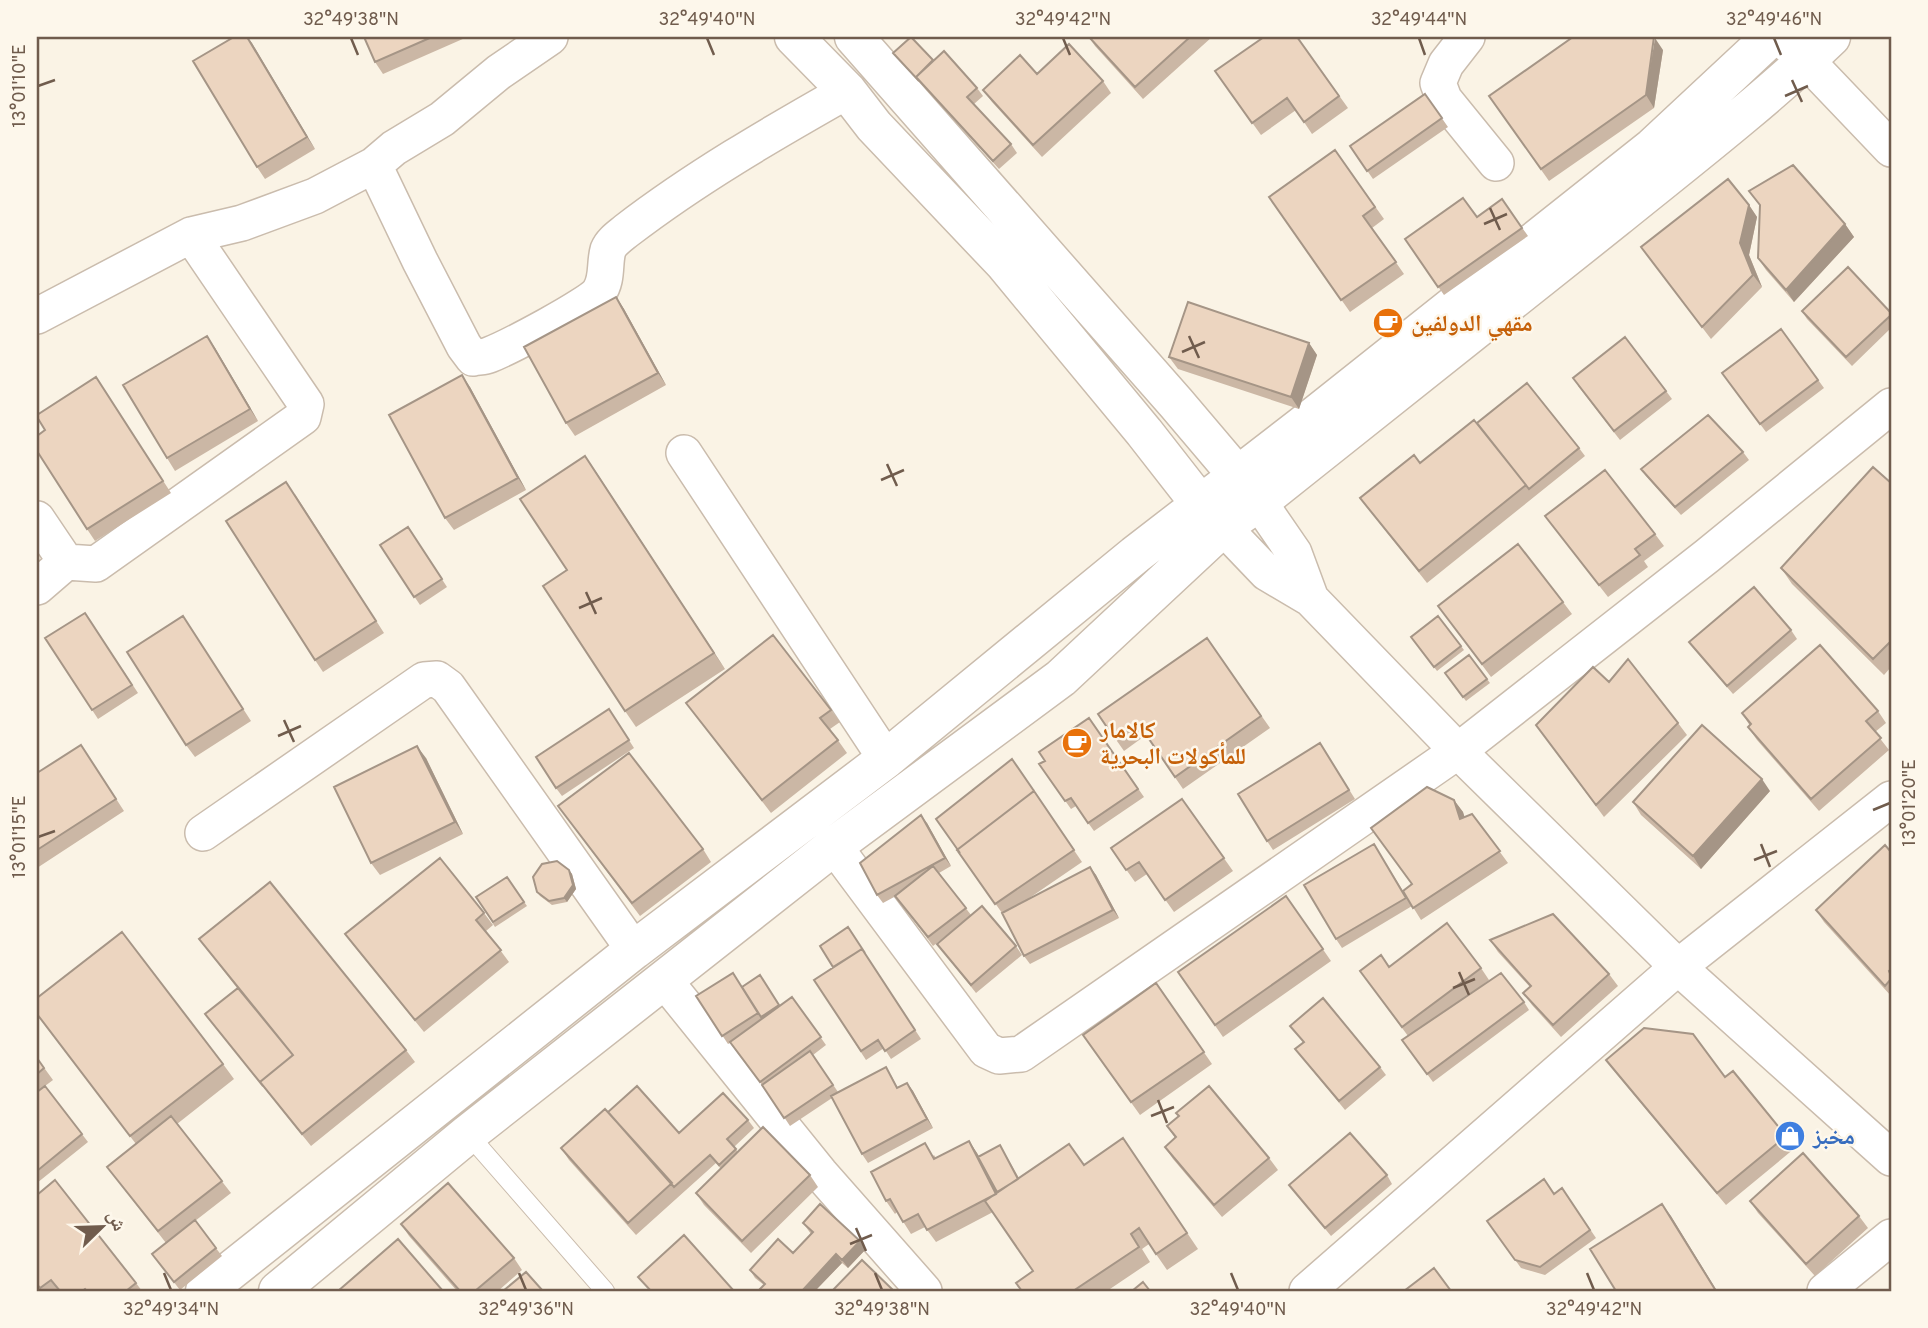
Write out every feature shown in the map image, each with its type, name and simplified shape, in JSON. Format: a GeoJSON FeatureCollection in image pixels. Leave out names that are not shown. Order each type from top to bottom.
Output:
{"type":"FeatureCollection","features":[{"type":"Feature","properties":{"kind":"street"},"geometry":{"type":"LineString","coordinates":[[37,316],[191,235],[243,223],[315,196],[374,165],[394,148],[442,119],[499,72],[550,37]]}},
{"type":"Feature","properties":{"kind":"street"},"geometry":{"type":"LineString","coordinates":[[794,37],[1004,263],[1212,516],[1267,573],[1311,598],[1458,751],[1678,967],[1891,1158]]}},
{"type":"Feature","properties":{"kind":"street"},"geometry":{"type":"LineString","coordinates":[[854,37],[1249,489],[1294,553],[1311,598]]}},
{"type":"Feature","properties":{"kind":"street"},"geometry":{"type":"LineString","coordinates":[[1467,37],[1446,64],[1438,83],[1444,99],[1496,163]]}},
{"type":"Feature","properties":{"kind":"street"},"geometry":{"type":"LineString","coordinates":[[1249,489],[1653,147],[1771,37]]}},
{"type":"Feature","properties":{"kind":"street"},"geometry":{"type":"LineString","coordinates":[[205,1291],[634,950],[886,759],[1135,555],[1212,516],[1613,220],[1740,118],[1805,45],[1891,149]]}},
{"type":"Feature","properties":{"kind":"street"},"geometry":{"type":"LineString","coordinates":[[374,165],[464,346],[473,358],[486,356],[537,331],[598,294],[605,277],[608,250],[627,231],[709,173],[847,91]]}},
{"type":"Feature","properties":{"kind":"street"},"geometry":{"type":"LineString","coordinates":[[37,587],[66,562],[96,564],[303,417],[306,404],[191,235]]}},
{"type":"Feature","properties":{"kind":"street"},"geometry":{"type":"LineString","coordinates":[[834,846],[986,1050],[999,1056],[1021,1054],[1458,751],[1707,556],[1891,406]]}},
{"type":"Feature","properties":{"kind":"street"},"geometry":{"type":"LineString","coordinates":[[684,453],[886,759]]}},
{"type":"Feature","properties":{"kind":"street"},"geometry":{"type":"LineString","coordinates":[[278,1291],[468,1134],[834,846],[1061,678],[1212,516]]}},
{"type":"Feature","properties":{"kind":"street"},"geometry":{"type":"LineString","coordinates":[[37,519],[66,562]]}},
{"type":"Feature","properties":{"kind":"street"},"geometry":{"type":"LineString","coordinates":[[204,833],[424,680],[437,679],[447,687],[634,950]]}},
{"type":"Feature","properties":{"kind":"street"},"geometry":{"type":"LineString","coordinates":[[1307,1291],[1678,967],[1891,799]]}},
{"type":"Feature","properties":{"kind":"street"},"geometry":{"type":"LineString","coordinates":[[665,981],[820,1173],[924,1291]]}},
{"type":"Feature","properties":{"kind":"street"},"geometry":{"type":"LineString","coordinates":[[1825,1291],[1891,1237]]}},
{"type":"Feature","properties":{"kind":"lane"},"geometry":{"type":"LineString","coordinates":[[468,1134],[605,1291]]}},
{"type":"Feature","properties":{"kind":"building"},"geometry":{"type":"Polygon","coordinates":[[[234,37],[247,37],[307,137],[257,167],[193,61],[234,37]]]}},
{"type":"Feature","properties":{"kind":"building"},"geometry":{"type":"Polygon","coordinates":[[[364,37],[432,37],[375,62],[364,37]]]}},
{"type":"Feature","properties":{"kind":"building"},"geometry":{"type":"Polygon","coordinates":[[[911,37],[933,60],[916,77],[919,81],[893,53],[911,37]]]}},
{"type":"Feature","properties":{"kind":"building"},"geometry":{"type":"Polygon","coordinates":[[[1089,37],[1190,37],[1135,87],[1089,37]]]}},
{"type":"Feature","properties":{"kind":"building"},"geometry":{"type":"Polygon","coordinates":[[[1264,37],[1297,37],[1339,96],[1304,122],[1287,98],[1252,123],[1215,71],[1264,37]]]}},
{"type":"Feature","properties":{"kind":"building"},"geometry":{"type":"Polygon","coordinates":[[[1573,37],[1654,37],[1646,95],[1541,169],[1489,96],[1573,37]]]}},
{"type":"Feature","properties":{"kind":"building"},"geometry":{"type":"Polygon","coordinates":[[[1069,44],[1103,81],[1033,145],[983,90],[1020,55],[1037,74],[1069,44]]]}},
{"type":"Feature","properties":{"kind":"building"},"geometry":{"type":"Polygon","coordinates":[[[944,51],[977,88],[967,97],[1011,144],[993,161],[916,77],[944,51]]]}},
{"type":"Feature","properties":{"kind":"building"},"geometry":{"type":"Polygon","coordinates":[[[1425,94],[1442,118],[1367,171],[1350,146],[1425,94]]]}},
{"type":"Feature","properties":{"kind":"building"},"geometry":{"type":"Polygon","coordinates":[[[1335,150],[1375,207],[1363,216],[1396,262],[1341,300],[1269,197],[1335,150]]]}},
{"type":"Feature","properties":{"kind":"building"},"geometry":{"type":"Polygon","coordinates":[[[1793,165],[1845,224],[1786,290],[1758,258],[1760,205],[1749,191],[1793,165]]]}},
{"type":"Feature","properties":{"kind":"building"},"geometry":{"type":"Polygon","coordinates":[[[1728,179],[1749,205],[1740,243],[1753,275],[1702,327],[1641,247],[1728,179]]]}},
{"type":"Feature","properties":{"kind":"building"},"geometry":{"type":"Polygon","coordinates":[[[1463,198],[1477,217],[1502,199],[1522,228],[1438,287],[1405,239],[1463,198]]]}},
{"type":"Feature","properties":{"kind":"building"},"geometry":{"type":"Polygon","coordinates":[[[1848,267],[1891,315],[1846,357],[1802,311],[1848,267]]]}},
{"type":"Feature","properties":{"kind":"building"},"geometry":{"type":"Polygon","coordinates":[[[616,297],[658,373],[566,423],[524,347],[616,297]]]}},
{"type":"Feature","properties":{"kind":"building"},"geometry":{"type":"Polygon","coordinates":[[[1188,302],[1309,343],[1291,397],[1169,357],[1188,302]]]}},
{"type":"Feature","properties":{"kind":"building"},"geometry":{"type":"Polygon","coordinates":[[[1781,329],[1818,380],[1760,424],[1722,373],[1781,329]]]}},
{"type":"Feature","properties":{"kind":"building"},"geometry":{"type":"Polygon","coordinates":[[[207,336],[250,409],[167,458],[123,385],[207,336]]]}},
{"type":"Feature","properties":{"kind":"building"},"geometry":{"type":"Polygon","coordinates":[[[1625,337],[1666,391],[1614,431],[1573,378],[1625,337]]]}},
{"type":"Feature","properties":{"kind":"building"},"geometry":{"type":"Polygon","coordinates":[[[462,375],[518,478],[445,518],[389,415],[462,375]]]}},
{"type":"Feature","properties":{"kind":"building"},"geometry":{"type":"Polygon","coordinates":[[[96,377],[163,481],[87,529],[37,451],[37,436],[45,430],[37,415],[96,377]]]}},
{"type":"Feature","properties":{"kind":"building"},"geometry":{"type":"Polygon","coordinates":[[[1527,383],[1579,448],[1529,489],[1477,423],[1527,383]]]}},
{"type":"Feature","properties":{"kind":"building"},"geometry":{"type":"Polygon","coordinates":[[[1708,415],[1743,452],[1675,507],[1641,469],[1708,415]]]}},
{"type":"Feature","properties":{"kind":"building"},"geometry":{"type":"Polygon","coordinates":[[[1474,420],[1526,485],[1419,571],[1360,498],[1414,455],[1420,463],[1474,420]]]}},
{"type":"Feature","properties":{"kind":"building"},"geometry":{"type":"Polygon","coordinates":[[[585,456],[714,653],[625,711],[543,586],[567,570],[520,499],[585,456]]]}},
{"type":"Feature","properties":{"kind":"building"},"geometry":{"type":"Polygon","coordinates":[[[1873,467],[1891,483],[1891,641],[1873,659],[1781,568],[1873,467]]]}},
{"type":"Feature","properties":{"kind":"building"},"geometry":{"type":"Polygon","coordinates":[[[1605,470],[1655,534],[1635,549],[1640,555],[1599,585],[1545,516],[1605,470]]]}},
{"type":"Feature","properties":{"kind":"building"},"geometry":{"type":"Polygon","coordinates":[[[286,482],[376,621],[315,660],[226,521],[286,482]]]}},
{"type":"Feature","properties":{"kind":"building"},"geometry":{"type":"Polygon","coordinates":[[[408,527],[442,579],[414,597],[380,545],[408,527]]]}},
{"type":"Feature","properties":{"kind":"building"},"geometry":{"type":"Polygon","coordinates":[[[1518,544],[1563,602],[1482,664],[1438,606],[1518,544]]]}},
{"type":"Feature","properties":{"kind":"building"},"geometry":{"type":"Polygon","coordinates":[[[1754,587],[1791,630],[1727,686],[1689,642],[1754,587]]]}},
{"type":"Feature","properties":{"kind":"building"},"geometry":{"type":"Polygon","coordinates":[[[85,613],[132,685],[92,710],[45,638],[85,613]]]}},
{"type":"Feature","properties":{"kind":"building"},"geometry":{"type":"Polygon","coordinates":[[[183,616],[243,709],[186,745],[127,652],[183,616]]]}},
{"type":"Feature","properties":{"kind":"building"},"geometry":{"type":"Polygon","coordinates":[[[1438,616],[1461,646],[1434,667],[1411,637],[1438,616]]]}},
{"type":"Feature","properties":{"kind":"building"},"geometry":{"type":"Polygon","coordinates":[[[773,635],[831,710],[820,718],[838,740],[762,800],[686,703],[773,635]]]}},
{"type":"Feature","properties":{"kind":"building"},"geometry":{"type":"Polygon","coordinates":[[[1207,638],[1261,716],[1175,777],[1138,723],[1115,739],[1098,714],[1207,638]]]}},
{"type":"Feature","properties":{"kind":"building"},"geometry":{"type":"Polygon","coordinates":[[[1820,645],[1878,711],[1866,721],[1881,738],[1811,799],[1748,727],[1751,724],[1742,713],[1820,645]]]}},
{"type":"Feature","properties":{"kind":"building"},"geometry":{"type":"Polygon","coordinates":[[[1469,655],[1487,679],[1463,697],[1445,673],[1469,655]]]}},
{"type":"Feature","properties":{"kind":"building"},"geometry":{"type":"Polygon","coordinates":[[[1628,659],[1678,723],[1596,805],[1536,725],[1593,667],[1609,682],[1628,659]]]}},
{"type":"Feature","properties":{"kind":"building"},"geometry":{"type":"Polygon","coordinates":[[[609,709],[629,740],[556,788],[536,757],[609,709]]]}},
{"type":"Feature","properties":{"kind":"building"},"geometry":{"type":"Polygon","coordinates":[[[1089,718],[1138,789],[1088,823],[1071,798],[1065,801],[1039,764],[1045,761],[1039,752],[1089,718]]]}},
{"type":"Feature","properties":{"kind":"building"},"geometry":{"type":"Polygon","coordinates":[[[1702,725],[1762,779],[1693,856],[1633,802],[1702,725]]]}},
{"type":"Feature","properties":{"kind":"building"},"geometry":{"type":"Polygon","coordinates":[[[1320,743],[1349,790],[1267,841],[1238,794],[1320,743]]]}},
{"type":"Feature","properties":{"kind":"building"},"geometry":{"type":"Polygon","coordinates":[[[81,745],[116,799],[37,850],[37,773],[81,745]]]}},
{"type":"Feature","properties":{"kind":"building"},"geometry":{"type":"Polygon","coordinates":[[[417,746],[455,822],[371,863],[334,787],[417,746]]]}},
{"type":"Feature","properties":{"kind":"building"},"geometry":{"type":"Polygon","coordinates":[[[629,753],[703,849],[632,903],[558,806],[629,753]]]}},
{"type":"Feature","properties":{"kind":"building"},"geometry":{"type":"Polygon","coordinates":[[[1012,759],[1034,791],[958,850],[936,819],[1012,759]]]}},
{"type":"Feature","properties":{"kind":"building"},"geometry":{"type":"Polygon","coordinates":[[[1427,787],[1454,800],[1460,819],[1472,814],[1500,851],[1413,908],[1403,891],[1412,884],[1371,828],[1427,787]]]}},
{"type":"Feature","properties":{"kind":"building"},"geometry":{"type":"Polygon","coordinates":[[[1034,791],[1074,850],[995,904],[957,850],[1034,791]]]}},
{"type":"Feature","properties":{"kind":"building"},"geometry":{"type":"Polygon","coordinates":[[[1182,799],[1224,858],[1165,900],[1139,862],[1126,870],[1111,848],[1182,799]]]}},
{"type":"Feature","properties":{"kind":"building"},"geometry":{"type":"Polygon","coordinates":[[[921,815],[945,858],[877,895],[860,863],[921,815]]]}},
{"type":"Feature","properties":{"kind":"building"},"geometry":{"type":"Polygon","coordinates":[[[1374,844],[1406,898],[1336,939],[1304,885],[1374,844]]]}},
{"type":"Feature","properties":{"kind":"building"},"geometry":{"type":"Polygon","coordinates":[[[1885,845],[1891,852],[1891,979],[1885,986],[1816,910],[1885,845]]]}},
{"type":"Feature","properties":{"kind":"building"},"geometry":{"type":"Polygon","coordinates":[[[440,858],[484,913],[476,920],[501,950],[415,1020],[345,934],[440,858]]]}},
{"type":"Feature","properties":{"kind":"building"},"geometry":{"type":"Polygon","coordinates":[[[557,861],[569,870],[573,885],[564,898],[549,901],[537,892],[533,877],[542,864],[557,861]]]}},
{"type":"Feature","properties":{"kind":"building"},"geometry":{"type":"Polygon","coordinates":[[[933,866],[966,908],[928,937],[895,896],[933,866]]]}},
{"type":"Feature","properties":{"kind":"building"},"geometry":{"type":"Polygon","coordinates":[[[1090,867],[1113,910],[1024,956],[1002,913],[1090,867]]]}},
{"type":"Feature","properties":{"kind":"building"},"geometry":{"type":"Polygon","coordinates":[[[507,877],[524,902],[493,922],[476,897],[507,877]]]}},
{"type":"Feature","properties":{"kind":"building"},"geometry":{"type":"Polygon","coordinates":[[[270,882],[406,1050],[302,1134],[260,1082],[293,1055],[199,939],[270,882]]]}},
{"type":"Feature","properties":{"kind":"building"},"geometry":{"type":"Polygon","coordinates":[[[1286,896],[1323,949],[1215,1025],[1178,972],[1286,896]]]}},
{"type":"Feature","properties":{"kind":"building"},"geometry":{"type":"Polygon","coordinates":[[[982,906],[1016,946],[971,985],[937,944],[982,906]]]}},
{"type":"Feature","properties":{"kind":"building"},"geometry":{"type":"Polygon","coordinates":[[[1553,914],[1609,974],[1553,1025],[1523,993],[1531,986],[1490,940],[1553,914]]]}},
{"type":"Feature","properties":{"kind":"building"},"geometry":{"type":"Polygon","coordinates":[[[1447,923],[1481,968],[1402,1027],[1360,971],[1381,955],[1389,967],[1447,923]]]}},
{"type":"Feature","properties":{"kind":"building"},"geometry":{"type":"Polygon","coordinates":[[[848,927],[865,953],[862,949],[833,967],[820,946],[848,927]]]}},
{"type":"Feature","properties":{"kind":"building"},"geometry":{"type":"Polygon","coordinates":[[[122,932],[223,1064],[130,1136],[37,1014],[37,998],[122,932]]]}},
{"type":"Feature","properties":{"kind":"building"},"geometry":{"type":"Polygon","coordinates":[[[862,949],[915,1030],[885,1051],[878,1040],[861,1051],[814,980],[862,949]]]}},
{"type":"Feature","properties":{"kind":"building"},"geometry":{"type":"Polygon","coordinates":[[[733,973],[758,1013],[722,1036],[696,996],[733,973]]]}},
{"type":"Feature","properties":{"kind":"building"},"geometry":{"type":"Polygon","coordinates":[[[1501,973],[1524,1002],[1427,1074],[1402,1040],[1501,973]]]}},
{"type":"Feature","properties":{"kind":"building"},"geometry":{"type":"Polygon","coordinates":[[[760,975],[779,1005],[761,1017],[742,987],[760,975]]]}},
{"type":"Feature","properties":{"kind":"building"},"geometry":{"type":"Polygon","coordinates":[[[1156,983],[1204,1052],[1131,1102],[1083,1035],[1156,983]]]}},
{"type":"Feature","properties":{"kind":"building"},"geometry":{"type":"Polygon","coordinates":[[[238,988],[293,1055],[260,1082],[263,1086],[205,1014],[238,988]]]}},
{"type":"Feature","properties":{"kind":"building"},"geometry":{"type":"Polygon","coordinates":[[[792,997],[821,1037],[760,1082],[730,1042],[792,997]]]}},
{"type":"Feature","properties":{"kind":"building"},"geometry":{"type":"Polygon","coordinates":[[[1323,998],[1380,1067],[1339,1101],[1295,1049],[1304,1042],[1290,1026],[1323,998]]]}},
{"type":"Feature","properties":{"kind":"building"},"geometry":{"type":"Polygon","coordinates":[[[1644,1028],[1693,1034],[1725,1077],[1733,1071],[1786,1136],[1717,1193],[1606,1060],[1644,1028]]]}},
{"type":"Feature","properties":{"kind":"building"},"geometry":{"type":"Polygon","coordinates":[[[810,1051],[833,1085],[784,1118],[762,1085],[810,1051]]]}},
{"type":"Feature","properties":{"kind":"building"},"geometry":{"type":"Polygon","coordinates":[[[37,1058],[44,1068],[37,1074],[37,1058]]]}},
{"type":"Feature","properties":{"kind":"building"},"geometry":{"type":"Polygon","coordinates":[[[886,1067],[897,1088],[907,1083],[927,1119],[862,1154],[831,1096],[886,1067]]]}},
{"type":"Feature","properties":{"kind":"building"},"geometry":{"type":"Polygon","coordinates":[[[45,1086],[82,1134],[37,1171],[37,1092],[45,1086]]]}},
{"type":"Feature","properties":{"kind":"building"},"geometry":{"type":"Polygon","coordinates":[[[637,1086],[679,1133],[723,1093],[748,1120],[727,1139],[736,1149],[719,1165],[710,1155],[674,1187],[608,1112],[637,1086]]]}},
{"type":"Feature","properties":{"kind":"building"},"geometry":{"type":"Polygon","coordinates":[[[1209,1086],[1269,1158],[1214,1205],[1165,1147],[1176,1137],[1167,1126],[1179,1116],[1176,1113],[1209,1086]]]}},
{"type":"Feature","properties":{"kind":"building"},"geometry":{"type":"Polygon","coordinates":[[[605,1109],[672,1183],[628,1223],[561,1148],[605,1109]]]}},
{"type":"Feature","properties":{"kind":"building"},"geometry":{"type":"Polygon","coordinates":[[[171,1116],[222,1181],[158,1231],[107,1167],[171,1116]]]}},
{"type":"Feature","properties":{"kind":"building"},"geometry":{"type":"Polygon","coordinates":[[[763,1127],[810,1175],[742,1241],[696,1193],[763,1127]]]}},
{"type":"Feature","properties":{"kind":"building"},"geometry":{"type":"Polygon","coordinates":[[[1350,1133],[1387,1175],[1325,1228],[1289,1185],[1350,1133]]]}},
{"type":"Feature","properties":{"kind":"building"},"geometry":{"type":"Polygon","coordinates":[[[1123,1138],[1187,1233],[1156,1254],[1139,1228],[1131,1234],[1139,1247],[1073,1291],[1022,1291],[1016,1283],[1033,1271],[985,1201],[1069,1144],[1084,1165],[1123,1138]]]}},
{"type":"Feature","properties":{"kind":"building"},"geometry":{"type":"Polygon","coordinates":[[[969,1141],[996,1194],[927,1230],[918,1214],[903,1222],[890,1199],[886,1201],[871,1172],[925,1143],[934,1159],[969,1141]]]}},
{"type":"Feature","properties":{"kind":"building"},"geometry":{"type":"Polygon","coordinates":[[[1000,1145],[1018,1179],[997,1192],[978,1157],[1000,1145]]]}},
{"type":"Feature","properties":{"kind":"building"},"geometry":{"type":"Polygon","coordinates":[[[1803,1153],[1859,1216],[1806,1264],[1750,1201],[1803,1153]]]}},
{"type":"Feature","properties":{"kind":"building"},"geometry":{"type":"Polygon","coordinates":[[[1544,1179],[1554,1194],[1562,1188],[1590,1230],[1540,1267],[1515,1260],[1487,1221],[1544,1179]]]}},
{"type":"Feature","properties":{"kind":"building"},"geometry":{"type":"Polygon","coordinates":[[[55,1180],[136,1283],[126,1291],[60,1291],[51,1280],[40,1288],[37,1284],[37,1195],[55,1180]]]}},
{"type":"Feature","properties":{"kind":"building"},"geometry":{"type":"Polygon","coordinates":[[[448,1183],[514,1258],[475,1291],[460,1291],[401,1224],[448,1183]]]}},
{"type":"Feature","properties":{"kind":"building"},"geometry":{"type":"Polygon","coordinates":[[[820,1204],[860,1241],[842,1260],[836,1254],[802,1291],[759,1290],[765,1284],[750,1270],[778,1239],[793,1253],[813,1232],[803,1223],[820,1204]]]}},
{"type":"Feature","properties":{"kind":"building"},"geometry":{"type":"Polygon","coordinates":[[[1662,1204],[1716,1291],[1616,1291],[1590,1249],[1662,1204]]]}},
{"type":"Feature","properties":{"kind":"building"},"geometry":{"type":"Polygon","coordinates":[[[195,1220],[216,1248],[174,1282],[152,1254],[195,1220]]]}},
{"type":"Feature","properties":{"kind":"building"},"geometry":{"type":"Polygon","coordinates":[[[684,1235],[734,1291],[651,1291],[638,1277],[684,1235]]]}},
{"type":"Feature","properties":{"kind":"building"},"geometry":{"type":"Polygon","coordinates":[[[398,1239],[443,1291],[338,1291],[398,1239]]]}},
{"type":"Feature","properties":{"kind":"building"},"geometry":{"type":"Polygon","coordinates":[[[862,1260],[894,1291],[832,1291],[862,1260]]]}},
{"type":"Feature","properties":{"kind":"building"},"geometry":{"type":"Polygon","coordinates":[[[1434,1268],[1451,1291],[1404,1291],[1434,1268]]]}},
{"type":"Feature","properties":{"kind":"building"},"geometry":{"type":"Polygon","coordinates":[[[526,1272],[543,1291],[503,1291],[526,1272]]]}},
{"type":"Feature","properties":{"kind":"building"},"geometry":{"type":"Polygon","coordinates":[[[1143,1282],[1150,1291],[1132,1291],[1143,1282]]]}},
{"type":"Feature","properties":{"kind":"place","name":"مقهي الدولفين"},"geometry":{"type":"Point","coordinates":[1388,323]}},
{"type":"Feature","properties":{"kind":"place","name":"كالامار للمأكولات البحرية"},"geometry":{"type":"Point","coordinates":[1077,743]}},
{"type":"Feature","properties":{"kind":"place","name":"مخبز"},"geometry":{"type":"Point","coordinates":[1790,1136]}}]}
